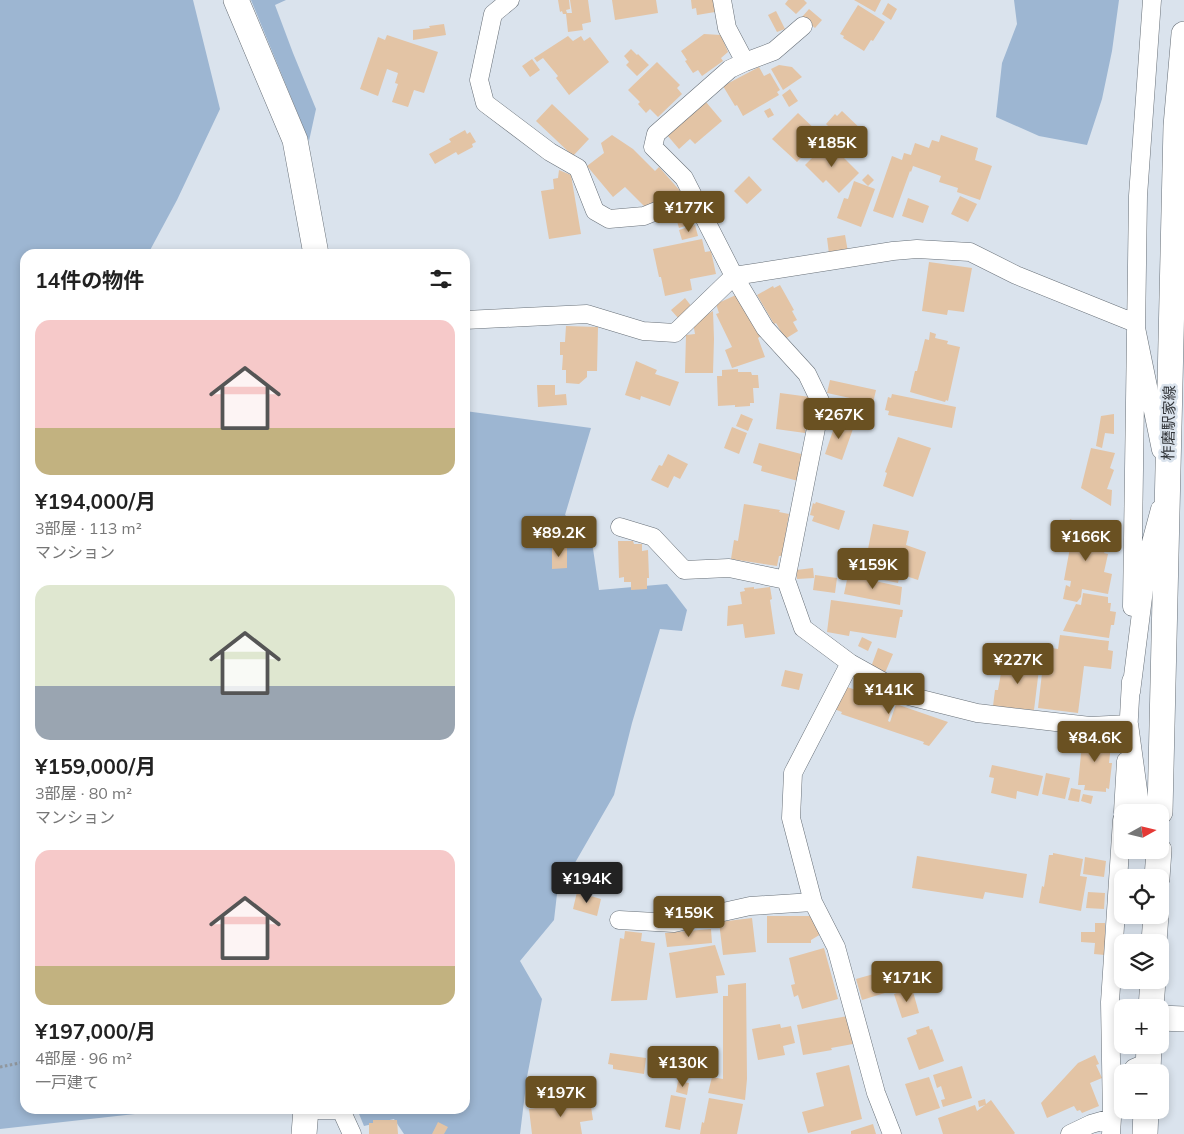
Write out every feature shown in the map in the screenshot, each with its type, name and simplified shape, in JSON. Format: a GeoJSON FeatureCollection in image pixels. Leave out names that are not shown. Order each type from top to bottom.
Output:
{"type":"FeatureCollection","features":[{"type":"Feature","properties":{"kind":"main road"},"geometry":{"type":"LineString","coordinates":[[236,0],[295,140],[315,249]]}},
{"type":"Feature","properties":{"kind":"main road","name":"柞磨駅家線"},"geometry":{"type":"LineString","coordinates":[[1160,804],[1176,126],[1184,34]]}},
{"type":"Feature","properties":{"kind":"main road"},"geometry":{"type":"LineString","coordinates":[[1145,1134],[1146,1119]]}},
{"type":"Feature","properties":{"kind":"street"},"geometry":{"type":"LineString","coordinates":[[510,0],[493,14],[479,80],[485,103],[550,152],[578,168],[595,211],[610,219],[644,216],[693,196]]}},
{"type":"Feature","properties":{"kind":"street"},"geometry":{"type":"LineString","coordinates":[[722,0],[727,28],[745,62]]}},
{"type":"Feature","properties":{"kind":"street"},"geometry":{"type":"LineString","coordinates":[[1124,804],[1131,692],[1138,196],[1152,0]]}},
{"type":"Feature","properties":{"kind":"street"},"geometry":{"type":"LineString","coordinates":[[803,26],[774,52],[730,69],[656,134],[653,147],[684,178],[734,276],[765,328],[807,374],[821,402],[786,580],[803,628],[850,663],[909,696],[977,713],[1090,726],[1129,724]]}},
{"type":"Feature","properties":{"kind":"street"},"geometry":{"type":"LineString","coordinates":[[470,320],[587,314],[643,330],[675,333],[734,276],[893,251],[917,249],[970,252],[1016,275],[1135,324]]}},
{"type":"Feature","properties":{"kind":"street"},"geometry":{"type":"LineString","coordinates":[[1131,692],[1149,550],[1168,481],[1135,324]]}},
{"type":"Feature","properties":{"kind":"street"},"geometry":{"type":"LineString","coordinates":[[620,527],[653,537],[684,570],[729,568],[786,580]]}},
{"type":"Feature","properties":{"kind":"street"},"geometry":{"type":"LineString","coordinates":[[850,663],[793,773],[792,818],[812,902],[836,946],[876,1093],[892,1134]]}},
{"type":"Feature","properties":{"kind":"street"},"geometry":{"type":"LineString","coordinates":[[1129,724],[1140,804]]}},
{"type":"Feature","properties":{"kind":"street"},"geometry":{"type":"LineString","coordinates":[[1070,1134],[1091,1124],[1113,1129],[1110,1002],[1119,859]]}},
{"type":"Feature","properties":{"kind":"street"},"geometry":{"type":"LineString","coordinates":[[619,920],[674,923],[750,906],[812,902]]}},
{"type":"Feature","properties":{"kind":"street"},"geometry":{"type":"LineString","coordinates":[[305,1118],[323,1114]]}},
{"type":"Feature","properties":{"kind":"street"},"geometry":{"type":"LineString","coordinates":[[343,1114],[352,1134]]}},
{"type":"Feature","properties":{"kind":"path"},"geometry":{"type":"LineString","coordinates":[[0,1067],[20,1063]]}},
{"type":"Feature","properties":{"kind":"shaded area"},"geometry":{"type":"Polygon","coordinates":[[[0,0],[193,0],[220,109],[177,200],[151,249],[20,249],[20,1114],[135,1114],[0,1129],[0,0]]]}},
{"type":"Feature","properties":{"kind":"shaded area"},"geometry":{"type":"Polygon","coordinates":[[[251,0],[286,0],[275,5],[316,109],[309,141],[251,0]]]}},
{"type":"Feature","properties":{"kind":"shaded area"},"geometry":{"type":"Polygon","coordinates":[[[1014,0],[1119,0],[1112,51],[1102,99],[1087,145],[1039,136],[996,117],[1002,63],[1017,24],[1014,0]]]}},
{"type":"Feature","properties":{"kind":"shaded area"},"geometry":{"type":"Polygon","coordinates":[[[470,412],[591,428],[565,515],[591,535],[599,590],[667,584],[687,610],[682,631],[660,629],[632,723],[614,795],[557,894],[554,920],[520,961],[542,999],[527,1077],[520,1134],[404,1134],[394,1119],[364,1126],[359,1114],[470,1114],[470,412]]]}},
{"type":"Feature","properties":{"kind":"building"},"geometry":{"type":"Polygon","coordinates":[[[558,0],[569,0],[570,9],[566,10],[567,13],[572,13],[570,0],[588,0],[591,22],[582,24],[583,30],[568,32],[566,14],[563,14],[562,11],[560,12],[558,0]]]}},
{"type":"Feature","properties":{"kind":"building"},"geometry":{"type":"Polygon","coordinates":[[[612,0],[656,0],[658,13],[615,20],[612,0]]]}},
{"type":"Feature","properties":{"kind":"building"},"geometry":{"type":"Polygon","coordinates":[[[691,0],[714,0],[715,12],[697,15],[696,8],[692,9],[691,0]]]}},
{"type":"Feature","properties":{"kind":"building"},"geometry":{"type":"Polygon","coordinates":[[[788,0],[804,0],[807,3],[796,14],[785,4],[788,0]]]}},
{"type":"Feature","properties":{"kind":"building"},"geometry":{"type":"Polygon","coordinates":[[[854,0],[881,0],[875,12],[854,0]]]}},
{"type":"Feature","properties":{"kind":"building"},"geometry":{"type":"Polygon","coordinates":[[[888,3],[897,9],[891,20],[882,14],[888,3]]]}},
{"type":"Feature","properties":{"kind":"building"},"geometry":{"type":"Polygon","coordinates":[[[858,5],[885,22],[864,51],[843,38],[844,36],[840,34],[858,5]]]}},
{"type":"Feature","properties":{"kind":"building"},"geometry":{"type":"Polygon","coordinates":[[[809,9],[822,20],[815,28],[802,17],[809,9]]]}},
{"type":"Feature","properties":{"kind":"building"},"geometry":{"type":"Polygon","coordinates":[[[776,11],[785,29],[777,32],[768,15],[776,11]]]}},
{"type":"Feature","properties":{"kind":"building"},"geometry":{"type":"Polygon","coordinates":[[[444,24],[446,35],[413,40],[413,30],[444,24]]]}},
{"type":"Feature","properties":{"kind":"building"},"geometry":{"type":"Polygon","coordinates":[[[704,34],[721,35],[728,52],[721,58],[723,61],[702,76],[698,70],[693,73],[681,51],[704,34]]]}},
{"type":"Feature","properties":{"kind":"building"},"geometry":{"type":"Polygon","coordinates":[[[387,35],[438,52],[424,93],[414,90],[408,107],[392,102],[398,84],[395,83],[398,73],[387,69],[378,96],[360,89],[378,37],[385,40],[387,35]]]}},
{"type":"Feature","properties":{"kind":"building"},"geometry":{"type":"Polygon","coordinates":[[[568,36],[573,41],[581,36],[584,41],[590,37],[609,62],[569,95],[556,78],[558,76],[543,58],[537,62],[534,58],[568,36]]]}},
{"type":"Feature","properties":{"kind":"building"},"geometry":{"type":"Polygon","coordinates":[[[631,49],[649,65],[637,76],[626,65],[629,62],[624,56],[631,49]]]}},
{"type":"Feature","properties":{"kind":"building"},"geometry":{"type":"Polygon","coordinates":[[[532,59],[540,70],[530,77],[522,66],[532,59]]]}},
{"type":"Feature","properties":{"kind":"building"},"geometry":{"type":"Polygon","coordinates":[[[657,62],[680,85],[677,88],[682,94],[658,117],[650,109],[646,113],[638,104],[640,102],[628,90],[657,62]]]}},
{"type":"Feature","properties":{"kind":"building"},"geometry":{"type":"Polygon","coordinates":[[[779,65],[792,67],[802,77],[783,90],[771,69],[779,65]]]}},
{"type":"Feature","properties":{"kind":"building"},"geometry":{"type":"Polygon","coordinates":[[[759,67],[764,76],[770,73],[780,90],[777,92],[779,95],[743,116],[723,86],[759,67]]]}},
{"type":"Feature","properties":{"kind":"building"},"geometry":{"type":"Polygon","coordinates":[[[790,89],[798,101],[789,107],[782,95],[790,89]]]}},
{"type":"Feature","properties":{"kind":"building"},"geometry":{"type":"Polygon","coordinates":[[[706,102],[722,121],[695,144],[690,139],[679,149],[667,135],[706,102]]]}},
{"type":"Feature","properties":{"kind":"building"},"geometry":{"type":"Polygon","coordinates":[[[552,104],[589,139],[573,156],[536,121],[552,104]]]}},
{"type":"Feature","properties":{"kind":"building"},"geometry":{"type":"Polygon","coordinates":[[[770,108],[774,115],[768,118],[764,111],[770,108]]]}},
{"type":"Feature","properties":{"kind":"building"},"geometry":{"type":"Polygon","coordinates":[[[842,111],[865,133],[844,154],[822,132],[835,114],[837,116],[842,111]]]}},
{"type":"Feature","properties":{"kind":"building"},"geometry":{"type":"Polygon","coordinates":[[[798,113],[822,136],[797,162],[772,139],[798,113]]]}},
{"type":"Feature","properties":{"kind":"building"},"geometry":{"type":"Polygon","coordinates":[[[465,130],[467,134],[470,132],[476,142],[472,144],[473,147],[458,155],[456,152],[435,164],[429,154],[451,142],[449,139],[465,130]]]}},
{"type":"Feature","properties":{"kind":"building"},"geometry":{"type":"Polygon","coordinates":[[[612,135],[633,149],[655,171],[659,167],[682,193],[646,208],[625,187],[613,197],[587,166],[604,153],[601,143],[612,135]]]}},
{"type":"Feature","properties":{"kind":"building"},"geometry":{"type":"Polygon","coordinates":[[[941,135],[978,148],[975,160],[992,166],[980,200],[957,192],[958,188],[939,182],[941,176],[913,166],[893,218],[873,211],[892,156],[902,160],[904,153],[911,155],[915,143],[929,148],[932,140],[939,142],[941,135]]]}},
{"type":"Feature","properties":{"kind":"building"},"geometry":{"type":"Polygon","coordinates":[[[828,142],[859,173],[839,193],[826,180],[823,183],[805,165],[828,142]]]}},
{"type":"Feature","properties":{"kind":"building"},"geometry":{"type":"Polygon","coordinates":[[[559,170],[571,175],[581,234],[549,239],[541,191],[554,189],[553,179],[558,178],[559,170]]]}},
{"type":"Feature","properties":{"kind":"building"},"geometry":{"type":"Polygon","coordinates":[[[868,174],[874,180],[868,186],[862,180],[868,174]]]}},
{"type":"Feature","properties":{"kind":"building"},"geometry":{"type":"Polygon","coordinates":[[[749,176],[762,190],[747,204],[734,191],[749,176]]]}},
{"type":"Feature","properties":{"kind":"building"},"geometry":{"type":"Polygon","coordinates":[[[854,181],[875,189],[861,227],[837,218],[844,198],[848,199],[854,181]]]}},
{"type":"Feature","properties":{"kind":"building"},"geometry":{"type":"Polygon","coordinates":[[[960,196],[977,204],[968,222],[951,214],[960,196]]]}},
{"type":"Feature","properties":{"kind":"building"},"geometry":{"type":"Polygon","coordinates":[[[908,198],[929,206],[923,223],[902,216],[908,198]]]}},
{"type":"Feature","properties":{"kind":"building"},"geometry":{"type":"Polygon","coordinates":[[[690,210],[694,223],[679,228],[675,215],[690,210]]]}},
{"type":"Feature","properties":{"kind":"building"},"geometry":{"type":"Polygon","coordinates":[[[695,225],[698,236],[682,240],[679,230],[695,225]]]}},
{"type":"Feature","properties":{"kind":"building"},"geometry":{"type":"Polygon","coordinates":[[[845,235],[848,252],[829,254],[827,238],[845,235]]]}},
{"type":"Feature","properties":{"kind":"building"},"geometry":{"type":"Polygon","coordinates":[[[702,239],[705,252],[711,251],[716,274],[690,279],[692,290],[665,296],[653,249],[702,239]]]}},
{"type":"Feature","properties":{"kind":"building"},"geometry":{"type":"Polygon","coordinates":[[[929,262],[972,268],[964,312],[948,310],[947,315],[922,311],[929,262]]]}},
{"type":"Feature","properties":{"kind":"building"},"geometry":{"type":"Polygon","coordinates":[[[780,285],[794,310],[792,311],[797,320],[793,322],[798,331],[785,339],[757,295],[773,286],[774,288],[780,285]]]}},
{"type":"Feature","properties":{"kind":"building"},"geometry":{"type":"Polygon","coordinates":[[[736,295],[762,335],[758,338],[765,357],[732,368],[725,350],[732,347],[716,314],[719,313],[716,304],[736,295]]]}},
{"type":"Feature","properties":{"kind":"building"},"geometry":{"type":"Polygon","coordinates":[[[685,298],[692,307],[679,319],[671,310],[685,298]]]}},
{"type":"Feature","properties":{"kind":"building"},"geometry":{"type":"Polygon","coordinates":[[[713,311],[713,373],[685,373],[686,335],[695,334],[693,323],[713,311]]]}},
{"type":"Feature","properties":{"kind":"building"},"geometry":{"type":"Polygon","coordinates":[[[566,326],[598,327],[597,371],[587,371],[587,377],[579,384],[566,383],[566,370],[562,370],[563,355],[560,355],[560,342],[565,342],[566,326]]]}},
{"type":"Feature","properties":{"kind":"building"},"geometry":{"type":"Polygon","coordinates":[[[930,332],[936,334],[935,338],[948,341],[947,344],[960,347],[948,401],[946,400],[945,402],[910,392],[925,339],[929,340],[930,332]]]}},
{"type":"Feature","properties":{"kind":"building"},"geometry":{"type":"Polygon","coordinates":[[[636,361],[657,370],[655,374],[679,382],[670,406],[641,396],[640,400],[625,395],[636,361]]]}},
{"type":"Feature","properties":{"kind":"building"},"geometry":{"type":"Polygon","coordinates":[[[738,369],[738,372],[751,372],[752,375],[758,375],[759,388],[753,388],[754,403],[750,403],[750,406],[718,406],[717,376],[722,376],[722,370],[738,369]]]}},
{"type":"Feature","properties":{"kind":"building"},"geometry":{"type":"Polygon","coordinates":[[[830,380],[876,390],[873,403],[827,393],[830,380]]]}},
{"type":"Feature","properties":{"kind":"building"},"geometry":{"type":"Polygon","coordinates":[[[537,385],[555,385],[555,395],[566,394],[567,405],[538,407],[537,385]]]}},
{"type":"Feature","properties":{"kind":"building"},"geometry":{"type":"Polygon","coordinates":[[[780,393],[810,397],[805,433],[776,429],[780,393]]]}},
{"type":"Feature","properties":{"kind":"building"},"geometry":{"type":"Polygon","coordinates":[[[892,394],[956,407],[952,428],[888,415],[889,411],[885,410],[888,397],[891,398],[892,394]]]}},
{"type":"Feature","properties":{"kind":"building"},"geometry":{"type":"Polygon","coordinates":[[[741,414],[753,419],[748,431],[736,426],[741,414]]]}},
{"type":"Feature","properties":{"kind":"building"},"geometry":{"type":"Polygon","coordinates":[[[1114,414],[1114,434],[1105,433],[1102,448],[1096,446],[1101,416],[1114,414]]]}},
{"type":"Feature","properties":{"kind":"building"},"geometry":{"type":"Polygon","coordinates":[[[837,419],[854,426],[842,460],[825,454],[837,419]]]}},
{"type":"Feature","properties":{"kind":"building"},"geometry":{"type":"Polygon","coordinates":[[[732,427],[747,433],[739,454],[724,448],[732,427]]]}},
{"type":"Feature","properties":{"kind":"building"},"geometry":{"type":"Polygon","coordinates":[[[898,437],[931,448],[913,497],[883,486],[887,473],[885,472],[898,437]]]}},
{"type":"Feature","properties":{"kind":"building"},"geometry":{"type":"Polygon","coordinates":[[[759,443],[805,455],[798,481],[761,471],[762,466],[753,463],[759,443]]]}},
{"type":"Feature","properties":{"kind":"building"},"geometry":{"type":"Polygon","coordinates":[[[1091,448],[1115,453],[1110,468],[1114,470],[1107,489],[1112,490],[1111,506],[1081,488],[1091,448]]]}},
{"type":"Feature","properties":{"kind":"building"},"geometry":{"type":"Polygon","coordinates":[[[668,454],[688,464],[680,479],[674,476],[668,488],[651,480],[659,465],[662,466],[668,454]]]}},
{"type":"Feature","properties":{"kind":"building"},"geometry":{"type":"Polygon","coordinates":[[[816,502],[845,511],[839,530],[812,521],[814,516],[810,515],[813,503],[815,504],[816,502]]]}},
{"type":"Feature","properties":{"kind":"building"},"geometry":{"type":"Polygon","coordinates":[[[744,504],[780,510],[779,512],[789,514],[782,556],[779,556],[777,566],[731,559],[734,540],[738,541],[744,504]]]}},
{"type":"Feature","properties":{"kind":"building"},"geometry":{"type":"Polygon","coordinates":[[[1070,519],[1111,536],[1104,553],[1108,554],[1104,572],[1112,574],[1108,594],[1082,589],[1081,597],[1077,602],[1063,599],[1066,585],[1070,587],[1071,581],[1064,580],[1072,537],[1066,533],[1070,519]]]}},
{"type":"Feature","properties":{"kind":"building"},"geometry":{"type":"Polygon","coordinates":[[[873,524],[909,531],[906,545],[926,552],[918,580],[900,574],[898,583],[861,575],[862,569],[860,568],[863,553],[867,554],[873,524]]]}},
{"type":"Feature","properties":{"kind":"building"},"geometry":{"type":"Polygon","coordinates":[[[618,541],[633,541],[634,544],[642,544],[642,551],[648,550],[649,578],[647,578],[647,589],[631,590],[631,582],[624,582],[624,577],[619,578],[618,541]]]}},
{"type":"Feature","properties":{"kind":"building"},"geometry":{"type":"Polygon","coordinates":[[[552,547],[567,547],[567,568],[552,569],[552,547]]]}},
{"type":"Feature","properties":{"kind":"building"},"geometry":{"type":"Polygon","coordinates":[[[813,568],[814,578],[797,579],[796,570],[813,568]]]}},
{"type":"Feature","properties":{"kind":"building"},"geometry":{"type":"Polygon","coordinates":[[[815,575],[837,578],[835,593],[813,590],[815,575]]]}},
{"type":"Feature","properties":{"kind":"building"},"geometry":{"type":"Polygon","coordinates":[[[848,575],[902,587],[900,605],[844,594],[848,575]]]}},
{"type":"Feature","properties":{"kind":"building"},"geometry":{"type":"Polygon","coordinates":[[[754,587],[754,589],[770,587],[775,634],[745,638],[743,624],[727,626],[728,606],[742,604],[740,592],[745,591],[744,588],[754,587]]]}},
{"type":"Feature","properties":{"kind":"building"},"geometry":{"type":"Polygon","coordinates":[[[1083,593],[1108,597],[1108,603],[1111,603],[1110,611],[1116,612],[1109,638],[1063,631],[1076,604],[1081,605],[1083,593]]]}},
{"type":"Feature","properties":{"kind":"building"},"geometry":{"type":"Polygon","coordinates":[[[831,600],[903,610],[896,638],[850,631],[849,636],[827,632],[831,600]]]}},
{"type":"Feature","properties":{"kind":"building"},"geometry":{"type":"Polygon","coordinates":[[[1060,635],[1109,641],[1108,650],[1113,651],[1111,669],[1084,666],[1078,713],[1038,708],[1045,647],[1058,649],[1060,635]]]}},
{"type":"Feature","properties":{"kind":"building"},"geometry":{"type":"Polygon","coordinates":[[[862,637],[872,642],[868,651],[858,646],[862,637]]]}},
{"type":"Feature","properties":{"kind":"building"},"geometry":{"type":"Polygon","coordinates":[[[878,648],[893,654],[885,673],[871,667],[878,648]]]}},
{"type":"Feature","properties":{"kind":"building"},"geometry":{"type":"Polygon","coordinates":[[[1018,652],[1039,669],[1034,710],[993,706],[995,690],[998,690],[1001,673],[1009,674],[1012,657],[1018,652]]]}},
{"type":"Feature","properties":{"kind":"building"},"geometry":{"type":"Polygon","coordinates":[[[785,670],[803,674],[799,690],[781,686],[785,670]]]}},
{"type":"Feature","properties":{"kind":"building"},"geometry":{"type":"Polygon","coordinates":[[[844,686],[856,690],[857,686],[892,701],[888,721],[890,722],[896,704],[948,722],[929,746],[923,744],[924,742],[841,714],[842,712],[834,709],[844,686]]]}},
{"type":"Feature","properties":{"kind":"building"},"geometry":{"type":"Polygon","coordinates":[[[1083,733],[1112,736],[1109,763],[1112,763],[1109,789],[1106,788],[1106,792],[1084,790],[1085,785],[1078,785],[1083,733]]]}},
{"type":"Feature","properties":{"kind":"building"},"geometry":{"type":"Polygon","coordinates":[[[992,765],[1043,776],[1038,796],[1017,791],[1016,799],[991,793],[994,778],[989,777],[992,765]]]}},
{"type":"Feature","properties":{"kind":"building"},"geometry":{"type":"Polygon","coordinates":[[[1046,773],[1070,778],[1065,799],[1042,794],[1046,773]]]}},
{"type":"Feature","properties":{"kind":"building"},"geometry":{"type":"Polygon","coordinates":[[[1071,788],[1081,790],[1079,802],[1068,800],[1071,788]]]}},
{"type":"Feature","properties":{"kind":"building"},"geometry":{"type":"Polygon","coordinates":[[[1083,794],[1093,796],[1091,804],[1081,801],[1083,794]]]}},
{"type":"Feature","properties":{"kind":"building"},"geometry":{"type":"Polygon","coordinates":[[[1053,853],[1083,859],[1080,876],[1087,877],[1081,911],[1039,903],[1042,886],[1044,887],[1049,855],[1053,855],[1053,853]]]}},
{"type":"Feature","properties":{"kind":"building"},"geometry":{"type":"Polygon","coordinates":[[[917,856],[1027,874],[1023,898],[985,892],[983,899],[912,888],[917,856]]]}},
{"type":"Feature","properties":{"kind":"building"},"geometry":{"type":"Polygon","coordinates":[[[1085,857],[1106,861],[1104,877],[1083,874],[1085,857]]]}},
{"type":"Feature","properties":{"kind":"building"},"geometry":{"type":"Polygon","coordinates":[[[577,892],[601,899],[597,916],[573,909],[577,892]]]}},
{"type":"Feature","properties":{"kind":"building"},"geometry":{"type":"Polygon","coordinates":[[[1088,892],[1105,893],[1104,909],[1086,908],[1088,892]]]}},
{"type":"Feature","properties":{"kind":"building"},"geometry":{"type":"Polygon","coordinates":[[[767,916],[810,916],[821,934],[811,940],[811,943],[767,943],[767,916]]]}},
{"type":"Feature","properties":{"kind":"building"},"geometry":{"type":"Polygon","coordinates":[[[752,918],[756,952],[723,955],[719,922],[752,918]]]}},
{"type":"Feature","properties":{"kind":"building"},"geometry":{"type":"Polygon","coordinates":[[[1095,923],[1105,923],[1105,955],[1094,954],[1095,943],[1081,942],[1081,932],[1095,932],[1095,923]]]}},
{"type":"Feature","properties":{"kind":"building"},"geometry":{"type":"Polygon","coordinates":[[[711,929],[712,943],[667,947],[665,933],[711,929]]]}},
{"type":"Feature","properties":{"kind":"building"},"geometry":{"type":"Polygon","coordinates":[[[625,931],[642,933],[641,941],[655,943],[647,1000],[611,1001],[620,938],[624,939],[625,931]]]}},
{"type":"Feature","properties":{"kind":"building"},"geometry":{"type":"Polygon","coordinates":[[[715,945],[725,975],[716,976],[718,993],[676,998],[669,953],[715,945]]]}},
{"type":"Feature","properties":{"kind":"building"},"geometry":{"type":"Polygon","coordinates":[[[824,948],[838,999],[802,1009],[798,995],[794,997],[791,985],[795,984],[789,958],[824,948]]]}},
{"type":"Feature","properties":{"kind":"building"},"geometry":{"type":"Polygon","coordinates":[[[895,968],[901,988],[862,1000],[856,979],[895,968]]]}},
{"type":"Feature","properties":{"kind":"building"},"geometry":{"type":"Polygon","coordinates":[[[746,983],[747,1079],[745,1100],[708,1093],[712,1077],[723,1079],[723,996],[728,996],[728,985],[746,983]]]}},
{"type":"Feature","properties":{"kind":"building"},"geometry":{"type":"Polygon","coordinates":[[[912,988],[919,1013],[902,1018],[894,994],[912,988]]]}},
{"type":"Feature","properties":{"kind":"building"},"geometry":{"type":"Polygon","coordinates":[[[848,1016],[853,1044],[803,1055],[797,1025],[848,1016]]]}},
{"type":"Feature","properties":{"kind":"building"},"geometry":{"type":"Polygon","coordinates":[[[780,1024],[781,1028],[791,1026],[795,1043],[783,1046],[785,1055],[758,1060],[752,1029],[780,1024]]]}},
{"type":"Feature","properties":{"kind":"building"},"geometry":{"type":"Polygon","coordinates":[[[929,1026],[930,1030],[932,1029],[944,1061],[919,1070],[907,1038],[917,1034],[916,1030],[929,1026]]]}},
{"type":"Feature","properties":{"kind":"building"},"geometry":{"type":"Polygon","coordinates":[[[610,1053],[646,1058],[644,1074],[613,1069],[613,1065],[608,1064],[610,1053]]]}},
{"type":"Feature","properties":{"kind":"building"},"geometry":{"type":"Polygon","coordinates":[[[1095,1055],[1099,1064],[1096,1065],[1102,1078],[1090,1083],[1099,1106],[1082,1113],[1080,1110],[1077,1111],[1074,1106],[1047,1118],[1041,1103],[1078,1063],[1095,1055]]]}},
{"type":"Feature","properties":{"kind":"building"},"geometry":{"type":"Polygon","coordinates":[[[849,1065],[862,1119],[808,1133],[802,1112],[824,1106],[816,1073],[849,1065]]]}},
{"type":"Feature","properties":{"kind":"building"},"geometry":{"type":"Polygon","coordinates":[[[962,1066],[972,1098],[943,1107],[941,1100],[945,1099],[941,1086],[937,1088],[933,1075],[962,1066]]]}},
{"type":"Feature","properties":{"kind":"building"},"geometry":{"type":"Polygon","coordinates":[[[929,1077],[940,1108],[916,1116],[905,1084],[929,1077]]]}},
{"type":"Feature","properties":{"kind":"building"},"geometry":{"type":"Polygon","coordinates":[[[678,1081],[689,1083],[687,1095],[676,1092],[678,1081]]]}},
{"type":"Feature","properties":{"kind":"building"},"geometry":{"type":"Polygon","coordinates":[[[671,1095],[686,1098],[680,1130],[665,1127],[671,1095]]]}},
{"type":"Feature","properties":{"kind":"building"},"geometry":{"type":"Polygon","coordinates":[[[709,1098],[743,1104],[737,1134],[700,1134],[709,1098]]]}},
{"type":"Feature","properties":{"kind":"building"},"geometry":{"type":"Polygon","coordinates":[[[985,1099],[986,1104],[991,1100],[1014,1134],[943,1134],[938,1118],[975,1105],[977,1111],[985,1105],[979,1107],[978,1101],[985,1099]]]}},
{"type":"Feature","properties":{"kind":"building"},"geometry":{"type":"Polygon","coordinates":[[[590,1100],[593,1120],[580,1122],[582,1134],[532,1134],[529,1109],[590,1100]]]}},
{"type":"Feature","properties":{"kind":"building"},"geometry":{"type":"Polygon","coordinates":[[[373,1120],[397,1120],[398,1134],[369,1134],[369,1123],[373,1123],[373,1120]]]}},
{"type":"Feature","properties":{"kind":"building"},"geometry":{"type":"Polygon","coordinates":[[[438,1122],[448,1127],[444,1134],[432,1134],[438,1122]]]}},
{"type":"Feature","properties":{"kind":"building"},"geometry":{"type":"Polygon","coordinates":[[[873,1124],[876,1134],[851,1134],[851,1131],[873,1124]]]}}]}
